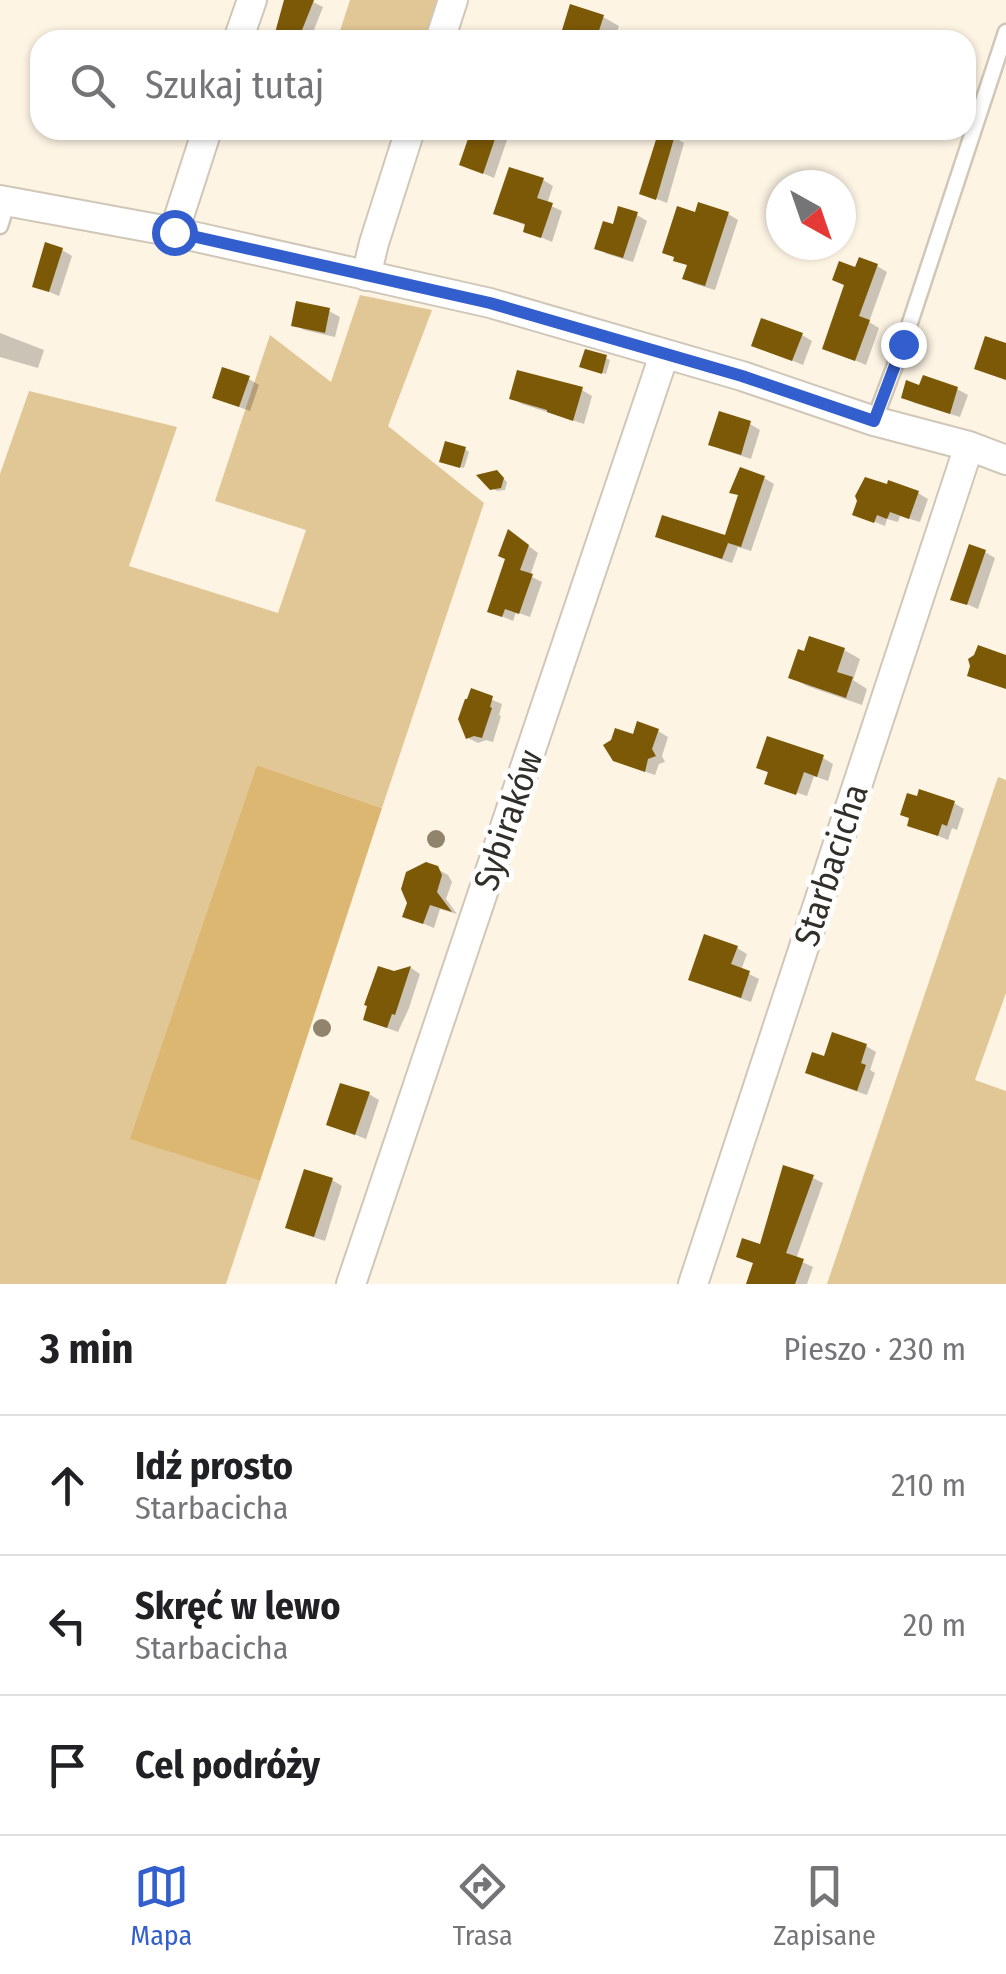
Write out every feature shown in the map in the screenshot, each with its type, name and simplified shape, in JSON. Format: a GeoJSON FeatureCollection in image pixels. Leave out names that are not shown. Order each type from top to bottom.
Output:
{"type":"FeatureCollection","features":[{"type":"Feature","properties":{"kind":"street"},"geometry":{"type":"LineString","coordinates":[[242,30],[252,0]]}},
{"type":"Feature","properties":{"kind":"street"},"geometry":{"type":"LineString","coordinates":[[443,30],[453,0]]}},
{"type":"Feature","properties":{"kind":"street"},"geometry":{"type":"LineString","coordinates":[[174,232],[204,140]]}},
{"type":"Feature","properties":{"kind":"street"},"geometry":{"type":"LineString","coordinates":[[366,276],[407,140]]}},
{"type":"Feature","properties":{"kind":"street"},"geometry":{"type":"LineString","coordinates":[[3,209],[174,232],[490,303],[742,376],[1006,460]]}},
{"type":"Feature","properties":{"kind":"street","name":"Sybiraków"},"geometry":{"type":"LineString","coordinates":[[351,1284],[664,355]]}},
{"type":"Feature","properties":{"kind":"street","name":"Starbacicha"},"geometry":{"type":"LineString","coordinates":[[692,1284],[969,446]]}},
{"type":"Feature","properties":{"kind":"lane"},"geometry":{"type":"LineString","coordinates":[[976,123],[1006,32]]}},
{"type":"Feature","properties":{"kind":"lane"},"geometry":{"type":"LineString","coordinates":[[874,421],[970,140]]}},
{"type":"Feature","properties":{"kind":"shaded area"},"geometry":{"type":"Polygon","coordinates":[[[350,0],[438,0],[428,30],[340,30],[350,0]]]}},
{"type":"Feature","properties":{"kind":"shaded area"},"geometry":{"type":"Polygon","coordinates":[[[360,295],[432,310],[388,426],[484,503],[382,808],[257,765],[168,1151],[260,1181],[226,1284],[0,1284],[0,474],[29,391],[177,427],[129,566],[278,613],[306,530],[215,501],[270,335],[331,382],[360,295]]]}},
{"type":"Feature","properties":{"kind":"shaded area"},"geometry":{"type":"Polygon","coordinates":[[[257,765],[382,808],[260,1181],[130,1139],[257,765]]]}},
{"type":"Feature","properties":{"kind":"shaded area"},"geometry":{"type":"Polygon","coordinates":[[[998,777],[1006,780],[1006,993],[975,1080],[1006,1091],[1006,1284],[827,1284],[998,777]]]}},
{"type":"Feature","properties":{"kind":"building"},"geometry":{"type":"Polygon","coordinates":[[[284,0],[314,0],[302,30],[276,30],[284,0]]]}},
{"type":"Feature","properties":{"kind":"building"},"geometry":{"type":"Polygon","coordinates":[[[570,4],[604,15],[599,30],[562,30],[570,4]]]}},
{"type":"Feature","properties":{"kind":"building"},"geometry":{"type":"Polygon","coordinates":[[[468,140],[495,140],[483,174],[459,165],[468,140]]]}},
{"type":"Feature","properties":{"kind":"building"},"geometry":{"type":"Polygon","coordinates":[[[656,140],[674,140],[656,200],[639,194],[656,140]]]}},
{"type":"Feature","properties":{"kind":"building"},"geometry":{"type":"Polygon","coordinates":[[[509,167],[544,178],[537,198],[553,203],[541,238],[523,232],[525,224],[493,214],[509,167]]]}},
{"type":"Feature","properties":{"kind":"building"},"geometry":{"type":"Polygon","coordinates":[[[698,202],[729,212],[705,286],[682,279],[687,265],[662,253],[677,206],[695,212],[698,202]]]}},
{"type":"Feature","properties":{"kind":"building"},"geometry":{"type":"Polygon","coordinates":[[[618,206],[638,212],[623,258],[594,249],[603,221],[613,224],[618,206]]]}},
{"type":"Feature","properties":{"kind":"building"},"geometry":{"type":"Polygon","coordinates":[[[45,242],[63,248],[49,292],[32,287],[45,242]]]}},
{"type":"Feature","properties":{"kind":"building"},"geometry":{"type":"Polygon","coordinates":[[[859,257],[878,264],[859,316],[870,320],[855,361],[822,349],[844,285],[832,280],[839,261],[855,267],[859,257]]]}},
{"type":"Feature","properties":{"kind":"building"},"geometry":{"type":"Polygon","coordinates":[[[296,301],[330,308],[325,333],[291,326],[296,301]]]}},
{"type":"Feature","properties":{"kind":"building"},"geometry":{"type":"Polygon","coordinates":[[[761,318],[803,333],[792,361],[751,346],[761,318]]]}},
{"type":"Feature","properties":{"kind":"building"},"geometry":{"type":"Polygon","coordinates":[[[985,336],[1006,343],[1006,380],[974,369],[985,336]]]}},
{"type":"Feature","properties":{"kind":"building"},"geometry":{"type":"Polygon","coordinates":[[[585,349],[607,355],[602,374],[579,367],[585,349]]]}},
{"type":"Feature","properties":{"kind":"building"},"geometry":{"type":"Polygon","coordinates":[[[222,367],[250,376],[239,407],[212,398],[222,367]]]}},
{"type":"Feature","properties":{"kind":"building"},"geometry":{"type":"Polygon","coordinates":[[[517,370],[583,387],[573,421],[509,399],[517,370]]]}},
{"type":"Feature","properties":{"kind":"building"},"geometry":{"type":"Polygon","coordinates":[[[923,375],[958,387],[950,414],[901,398],[906,380],[919,385],[923,375]]]}},
{"type":"Feature","properties":{"kind":"building"},"geometry":{"type":"Polygon","coordinates":[[[719,411],[751,421],[741,455],[708,445],[719,411]]]}},
{"type":"Feature","properties":{"kind":"building"},"geometry":{"type":"Polygon","coordinates":[[[445,441],[466,447],[460,468],[439,462],[445,441]]]}},
{"type":"Feature","properties":{"kind":"building"},"geometry":{"type":"Polygon","coordinates":[[[740,467],[765,476],[741,547],[728,543],[722,559],[655,537],[662,515],[725,535],[738,495],[729,493],[740,467]]]}},
{"type":"Feature","properties":{"kind":"building"},"geometry":{"type":"Polygon","coordinates":[[[497,470],[504,478],[501,488],[490,490],[476,475],[497,470]]]}},
{"type":"Feature","properties":{"kind":"building"},"geometry":{"type":"Polygon","coordinates":[[[865,477],[919,491],[909,519],[890,512],[887,519],[877,515],[874,523],[852,515],[855,496],[865,477]]]}},
{"type":"Feature","properties":{"kind":"building"},"geometry":{"type":"Polygon","coordinates":[[[508,529],[529,545],[520,570],[533,574],[519,614],[505,609],[502,617],[487,612],[505,559],[498,556],[508,529]]]}},
{"type":"Feature","properties":{"kind":"building"},"geometry":{"type":"Polygon","coordinates":[[[969,544],[986,550],[967,605],[950,600],[969,544]]]}},
{"type":"Feature","properties":{"kind":"building"},"geometry":{"type":"Polygon","coordinates":[[[809,636],[845,648],[837,672],[853,677],[846,698],[788,678],[798,649],[804,651],[809,636]]]}},
{"type":"Feature","properties":{"kind":"building"},"geometry":{"type":"Polygon","coordinates":[[[978,645],[1006,655],[1006,689],[967,676],[968,659],[978,645]]]}},
{"type":"Feature","properties":{"kind":"building"},"geometry":{"type":"Polygon","coordinates":[[[471,688],[493,696],[492,708],[482,738],[466,739],[458,719],[471,688]]]}},
{"type":"Feature","properties":{"kind":"building"},"geometry":{"type":"Polygon","coordinates":[[[637,721],[659,729],[652,749],[656,756],[648,759],[645,772],[613,761],[603,745],[611,740],[615,728],[633,734],[637,721]]]}},
{"type":"Feature","properties":{"kind":"building"},"geometry":{"type":"Polygon","coordinates":[[[767,736],[824,755],[817,777],[804,772],[796,795],[764,784],[768,772],[756,768],[767,736]]]}},
{"type":"Feature","properties":{"kind":"building"},"geometry":{"type":"Polygon","coordinates":[[[919,789],[955,801],[947,826],[942,824],[938,836],[907,826],[909,818],[900,815],[907,793],[917,796],[919,789]]]}},
{"type":"Feature","properties":{"kind":"building"},"geometry":{"type":"Polygon","coordinates":[[[426,862],[438,866],[442,875],[437,892],[452,912],[430,905],[423,924],[402,917],[407,903],[401,889],[406,872],[426,862]]]}},
{"type":"Feature","properties":{"kind":"building"},"geometry":{"type":"Polygon","coordinates":[[[704,934],[738,946],[731,964],[750,971],[741,998],[688,980],[704,934]]]}},
{"type":"Feature","properties":{"kind":"building"},"geometry":{"type":"Polygon","coordinates":[[[378,966],[394,971],[411,966],[387,1028],[363,1020],[367,1006],[364,1005],[378,966]]]}},
{"type":"Feature","properties":{"kind":"building"},"geometry":{"type":"Polygon","coordinates":[[[832,1032],[867,1044],[861,1063],[866,1065],[857,1091],[805,1073],[812,1052],[824,1056],[832,1032]]]}},
{"type":"Feature","properties":{"kind":"building"},"geometry":{"type":"Polygon","coordinates":[[[340,1083],[370,1092],[355,1135],[326,1125],[340,1083]]]}},
{"type":"Feature","properties":{"kind":"building"},"geometry":{"type":"Polygon","coordinates":[[[783,1165],[814,1175],[786,1253],[804,1259],[795,1284],[746,1284],[753,1263],[736,1257],[742,1238],[760,1244],[783,1165]]]}},
{"type":"Feature","properties":{"kind":"building"},"geometry":{"type":"Polygon","coordinates":[[[304,1169],[333,1178],[314,1237],[285,1228],[304,1169]]]}},
{"type":"Feature","properties":{"kind":"route"},"geometry":{"type":"LineString","coordinates":[[174,232],[490,303],[742,376],[874,421],[903,344]]}}]}
